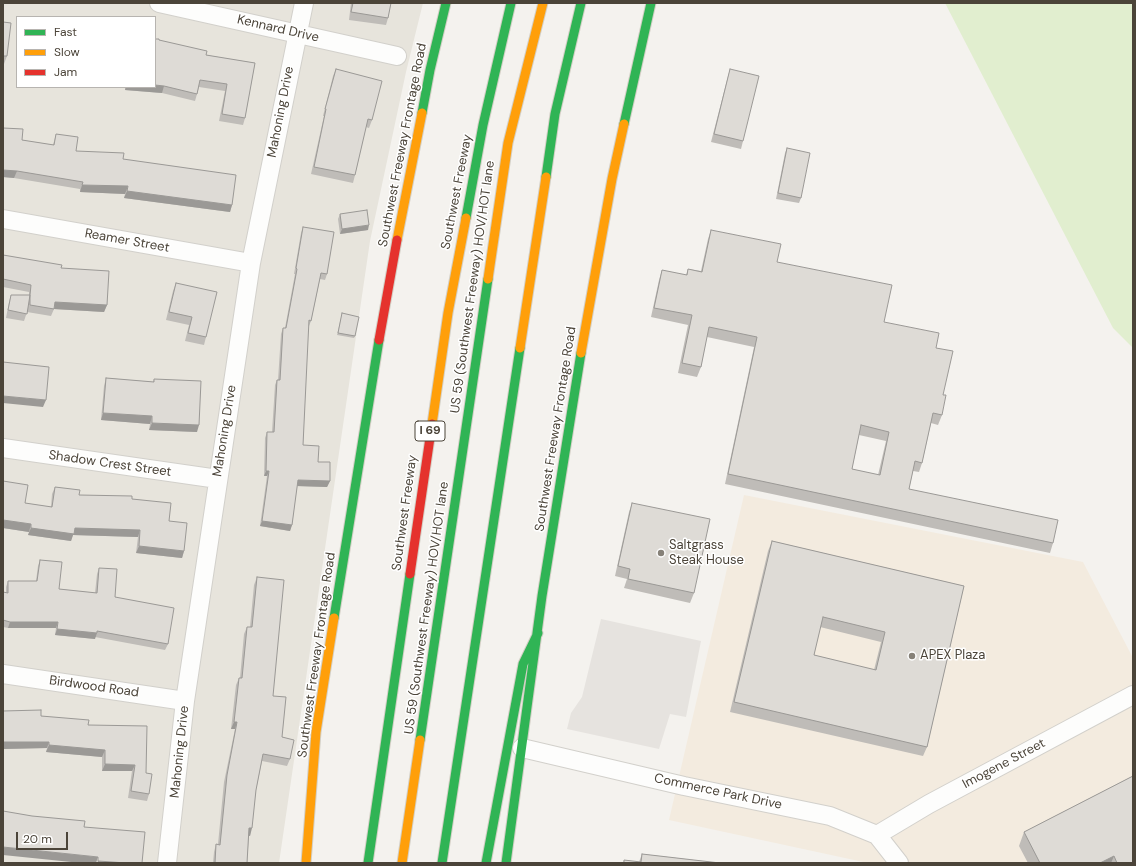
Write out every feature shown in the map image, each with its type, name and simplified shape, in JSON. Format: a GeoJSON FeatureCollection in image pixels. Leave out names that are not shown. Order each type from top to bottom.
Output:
{"type":"FeatureCollection","features":[{"type":"Feature","properties":{"kind":"main road","name":"Southwest Freeway Frontage Road"},"geometry":{"type":"LineString","coordinates":[[306,863],[316,732],[388,284],[430,70],[446,3]]}},
{"type":"Feature","properties":{"kind":"main road","name":"Southwest Freeway"},"geometry":{"type":"LineString","coordinates":[[368,863],[447,320],[482,133],[511,3]]}},
{"type":"Feature","properties":{"kind":"main road","name":"US 59 (Southwest Freeway) HOV/HOT lane"},"geometry":{"type":"LineString","coordinates":[[402,863],[508,143],[543,3]]}},
{"type":"Feature","properties":{"kind":"main road"},"geometry":{"type":"LineString","coordinates":[[442,863],[555,114],[580,3]]}},
{"type":"Feature","properties":{"kind":"main road","name":"Southwest Freeway Frontage Road"},"geometry":{"type":"LineString","coordinates":[[506,863],[542,596],[574,389],[612,179],[651,3]]}},
{"type":"Feature","properties":{"kind":"main road"},"geometry":{"type":"LineString","coordinates":[[486,863],[523,664],[538,633]]}},
{"type":"Feature","properties":{"kind":"street","name":"Kennard Drive"},"geometry":{"type":"LineString","coordinates":[[159,3],[397,56]]}},
{"type":"Feature","properties":{"kind":"street","name":"Mahoning Drive"},"geometry":{"type":"LineString","coordinates":[[167,863],[186,701],[251,263],[304,3]]}},
{"type":"Feature","properties":{"kind":"street","name":"Reamer Street"},"geometry":{"type":"LineString","coordinates":[[3,219],[251,263]]}},
{"type":"Feature","properties":{"kind":"street","name":"Shadow Crest Street"},"geometry":{"type":"LineString","coordinates":[[3,448],[218,479]]}},
{"type":"Feature","properties":{"kind":"street","name":"Birdwood Road"},"geometry":{"type":"LineString","coordinates":[[3,674],[186,701]]}},
{"type":"Feature","properties":{"kind":"street","name":"Imogene Street"},"geometry":{"type":"LineString","coordinates":[[877,835],[929,804],[1133,695]]}},
{"type":"Feature","properties":{"kind":"street","name":"Commerce Park Drive"},"geometry":{"type":"LineString","coordinates":[[522,748],[684,786],[830,816],[877,835]]}},
{"type":"Feature","properties":{"kind":"street"},"geometry":{"type":"LineString","coordinates":[[877,835],[898,863]]}},
{"type":"Feature","properties":{"kind":"shaded area"},"geometry":{"type":"Polygon","coordinates":[[[3,3],[423,3],[406,72],[370,241],[279,863],[3,863],[3,3]]]}},
{"type":"Feature","properties":{"kind":"shaded area"},"geometry":{"type":"Polygon","coordinates":[[[744,495],[1083,562],[1133,658],[1133,863],[868,863],[669,820],[744,495]]]}},
{"type":"Feature","properties":{"kind":"shaded area"},"geometry":{"type":"Polygon","coordinates":[[[601,619],[701,641],[686,717],[670,714],[659,749],[567,729],[571,713],[582,697],[601,619]]]}},
{"type":"Feature","properties":{"kind":"green space"},"geometry":{"type":"Polygon","coordinates":[[[945,3],[1133,3],[1133,348],[1113,328],[945,3]]]}},
{"type":"Feature","properties":{"kind":"building"},"geometry":{"type":"Polygon","coordinates":[[[353,3],[391,3],[388,18],[351,12],[353,3]]]}},
{"type":"Feature","properties":{"kind":"building"},"geometry":{"type":"Polygon","coordinates":[[[3,22],[11,23],[7,56],[3,56],[3,22]]]}},
{"type":"Feature","properties":{"kind":"building"},"geometry":{"type":"Polygon","coordinates":[[[156,39],[207,51],[206,55],[255,63],[245,118],[222,114],[227,84],[200,80],[197,94],[156,85],[156,39]]]}},
{"type":"Feature","properties":{"kind":"building"},"geometry":{"type":"Polygon","coordinates":[[[336,69],[382,81],[372,120],[368,119],[355,175],[314,167],[325,109],[336,69]]]}},
{"type":"Feature","properties":{"kind":"building"},"geometry":{"type":"Polygon","coordinates":[[[730,69],[759,76],[743,141],[714,134],[730,69]]]}},
{"type":"Feature","properties":{"kind":"building"},"geometry":{"type":"Polygon","coordinates":[[[3,128],[23,129],[22,140],[54,145],[56,134],[78,137],[76,151],[124,153],[123,159],[236,175],[232,205],[127,191],[128,186],[82,185],[83,182],[3,170],[3,128]]]}},
{"type":"Feature","properties":{"kind":"building"},"geometry":{"type":"Polygon","coordinates":[[[787,148],[810,153],[801,198],[778,193],[787,148]]]}},
{"type":"Feature","properties":{"kind":"building"},"geometry":{"type":"Polygon","coordinates":[[[367,210],[369,225],[342,229],[340,214],[367,210]]]}},
{"type":"Feature","properties":{"kind":"building"},"geometry":{"type":"Polygon","coordinates":[[[303,227],[334,232],[327,274],[321,273],[311,321],[309,320],[303,445],[319,446],[318,462],[330,462],[330,481],[298,480],[292,525],[262,521],[269,471],[266,471],[267,432],[274,432],[277,380],[280,380],[283,328],[286,328],[303,227]]]}},
{"type":"Feature","properties":{"kind":"building"},"geometry":{"type":"Polygon","coordinates":[[[711,230],[781,244],[777,262],[892,285],[884,322],[939,333],[936,348],[953,351],[943,395],[946,395],[942,415],[933,413],[922,463],[915,461],[909,489],[1058,520],[1053,543],[728,474],[757,337],[709,327],[701,367],[682,363],[692,315],[654,308],[662,270],[687,275],[688,269],[702,272],[711,230]],[[861,425],[852,469],[880,475],[889,432],[861,425]]]}},
{"type":"Feature","properties":{"kind":"building"},"geometry":{"type":"Polygon","coordinates":[[[3,255],[62,265],[61,268],[109,271],[107,305],[55,302],[54,309],[30,305],[31,285],[3,279],[3,255]]]}},
{"type":"Feature","properties":{"kind":"building"},"geometry":{"type":"Polygon","coordinates":[[[176,283],[217,292],[206,337],[188,333],[192,317],[169,312],[176,283]]]}},
{"type":"Feature","properties":{"kind":"building"},"geometry":{"type":"Polygon","coordinates":[[[11,295],[30,295],[27,314],[8,310],[11,295]]]}},
{"type":"Feature","properties":{"kind":"building"},"geometry":{"type":"Polygon","coordinates":[[[342,313],[359,317],[355,336],[338,333],[342,313]]]}},
{"type":"Feature","properties":{"kind":"building"},"geometry":{"type":"Polygon","coordinates":[[[3,362],[49,367],[46,400],[3,396],[3,362]]]}},
{"type":"Feature","properties":{"kind":"building"},"geometry":{"type":"Polygon","coordinates":[[[106,378],[154,382],[154,379],[201,381],[199,425],[152,423],[152,416],[103,413],[106,378]]]}},
{"type":"Feature","properties":{"kind":"building"},"geometry":{"type":"Polygon","coordinates":[[[3,481],[28,485],[25,503],[52,507],[55,487],[80,490],[79,495],[132,496],[132,499],[171,503],[169,521],[187,523],[184,551],[139,546],[140,530],[75,528],[74,534],[31,528],[31,524],[3,520],[3,481]]]}},
{"type":"Feature","properties":{"kind":"building","name":"Saltgrass Steak House"},"geometry":{"type":"Polygon","coordinates":[[[632,503],[710,519],[694,593],[628,579],[630,569],[618,566],[632,503]]]}},
{"type":"Feature","properties":{"kind":"building","name":"APEX Plaza"},"geometry":{"type":"Polygon","coordinates":[[[772,541],[964,586],[927,747],[734,702],[772,541]],[[823,617],[814,655],[876,670],[885,632],[823,617]]]}},
{"type":"Feature","properties":{"kind":"building"},"geometry":{"type":"Polygon","coordinates":[[[40,560],[62,562],[59,589],[97,593],[99,568],[117,569],[115,597],[174,608],[168,644],[97,631],[97,633],[57,629],[58,622],[10,622],[3,620],[3,592],[8,593],[8,581],[37,581],[40,560]]]}},
{"type":"Feature","properties":{"kind":"building"},"geometry":{"type":"Polygon","coordinates":[[[257,577],[284,580],[273,696],[286,697],[282,737],[294,740],[290,759],[263,754],[256,790],[252,828],[249,828],[247,863],[215,863],[216,844],[220,845],[227,775],[237,722],[234,722],[239,678],[242,678],[247,627],[252,627],[257,577]]]}},
{"type":"Feature","properties":{"kind":"building"},"geometry":{"type":"Polygon","coordinates":[[[41,710],[41,716],[89,720],[88,725],[147,726],[146,773],[152,774],[149,794],[131,791],[135,765],[105,764],[105,750],[49,745],[49,742],[3,742],[3,711],[41,710]]]}},
{"type":"Feature","properties":{"kind":"building"},"geometry":{"type":"Polygon","coordinates":[[[1133,776],[1133,863],[1117,863],[1114,856],[1100,863],[1040,863],[1024,832],[1133,776]]]}},
{"type":"Feature","properties":{"kind":"building"},"geometry":{"type":"Polygon","coordinates":[[[3,811],[32,816],[85,821],[84,827],[145,832],[142,863],[98,861],[98,857],[3,847],[3,811]]]}},
{"type":"Feature","properties":{"kind":"building"},"geometry":{"type":"Polygon","coordinates":[[[642,854],[720,863],[624,863],[624,860],[641,862],[642,854]]]}},
{"type":"Feature","properties":{"kind":"traffic: fast"},"geometry":{"type":"LineString","coordinates":[[422,113],[430,70],[446,3]]}},
{"type":"Feature","properties":{"kind":"traffic: fast"},"geometry":{"type":"LineString","coordinates":[[466,218],[483,125],[511,3]]}},
{"type":"Feature","properties":{"kind":"traffic: fast"},"geometry":{"type":"LineString","coordinates":[[546,177],[555,114],[581,3]]}},
{"type":"Feature","properties":{"kind":"traffic: fast"},"geometry":{"type":"LineString","coordinates":[[624,124],[651,3]]}},
{"type":"Feature","properties":{"kind":"traffic: fast"},"geometry":{"type":"LineString","coordinates":[[420,740],[488,279]]}},
{"type":"Feature","properties":{"kind":"traffic: fast"},"geometry":{"type":"LineString","coordinates":[[334,618],[379,340]]}},
{"type":"Feature","properties":{"kind":"traffic: fast"},"geometry":{"type":"LineString","coordinates":[[442,863],[520,348]]}},
{"type":"Feature","properties":{"kind":"traffic: fast"},"geometry":{"type":"LineString","coordinates":[[506,863],[542,596],[581,353]]}},
{"type":"Feature","properties":{"kind":"traffic: fast"},"geometry":{"type":"LineString","coordinates":[[368,863],[410,574]]}},
{"type":"Feature","properties":{"kind":"traffic: fast"},"geometry":{"type":"LineString","coordinates":[[486,863],[523,664],[538,633]]}},
{"type":"Feature","properties":{"kind":"traffic: slow"},"geometry":{"type":"LineString","coordinates":[[488,279],[508,143],[543,3]]}},
{"type":"Feature","properties":{"kind":"traffic: slow"},"geometry":{"type":"LineString","coordinates":[[397,240],[422,113]]}},
{"type":"Feature","properties":{"kind":"traffic: slow"},"geometry":{"type":"LineString","coordinates":[[581,353],[612,179],[624,124]]}},
{"type":"Feature","properties":{"kind":"traffic: slow"},"geometry":{"type":"LineString","coordinates":[[520,348],[546,177]]}},
{"type":"Feature","properties":{"kind":"traffic: slow"},"geometry":{"type":"LineString","coordinates":[[432,424],[448,313],[466,218]]}},
{"type":"Feature","properties":{"kind":"traffic: slow"},"geometry":{"type":"LineString","coordinates":[[306,863],[316,732],[334,618]]}},
{"type":"Feature","properties":{"kind":"traffic: slow"},"geometry":{"type":"LineString","coordinates":[[402,863],[420,740]]}},
{"type":"Feature","properties":{"kind":"traffic: jam"},"geometry":{"type":"LineString","coordinates":[[379,340],[397,240]]}},
{"type":"Feature","properties":{"kind":"traffic: jam"},"geometry":{"type":"LineString","coordinates":[[410,574],[432,424]]}},
{"type":"Feature","properties":{"kind":"place","name":"Saltgrass Steak House"},"geometry":{"type":"Point","coordinates":[661,553]}},
{"type":"Feature","properties":{"kind":"place","name":"APEX Plaza"},"geometry":{"type":"Point","coordinates":[912,656]}}]}
